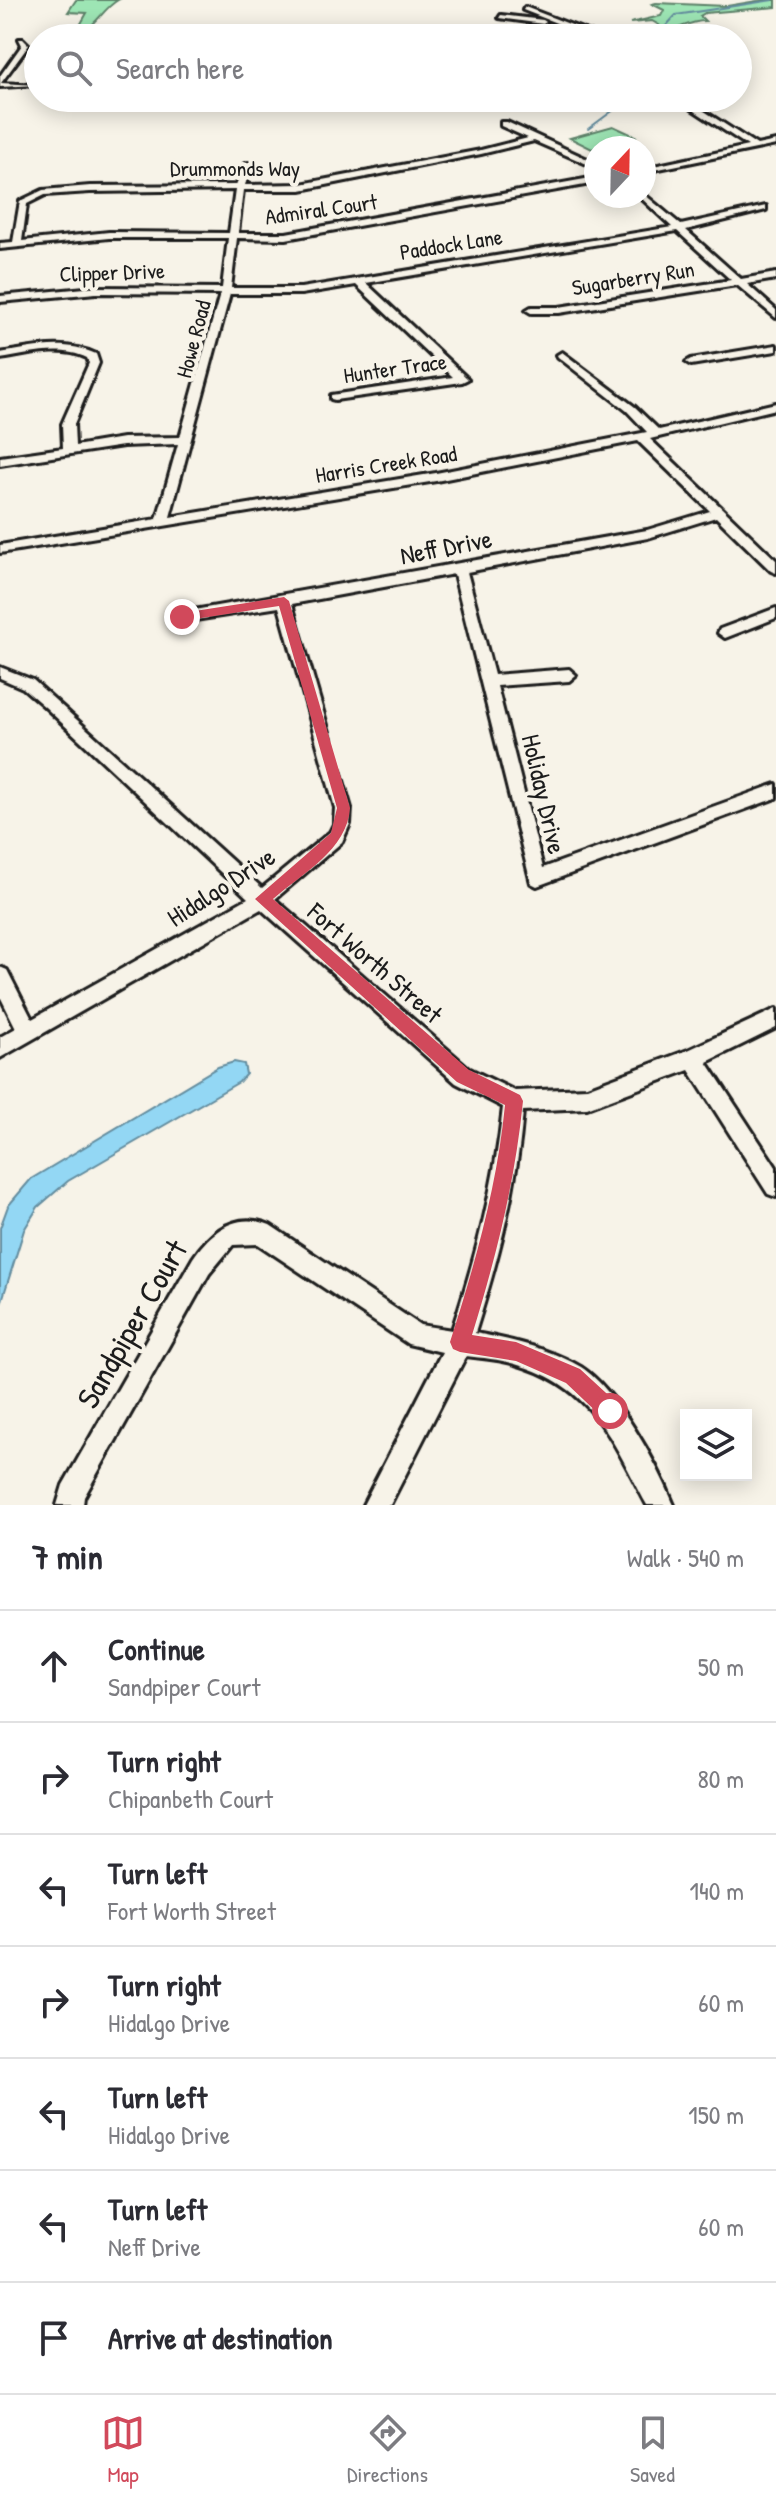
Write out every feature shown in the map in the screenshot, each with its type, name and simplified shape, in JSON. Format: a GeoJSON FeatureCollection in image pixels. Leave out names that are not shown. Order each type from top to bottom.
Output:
{"type":"FeatureCollection","features":[{"type":"Feature","properties":{"kind":"street"},"geometry":{"type":"LineString","coordinates":[[525,9],[561,24]]}},
{"type":"Feature","properties":{"kind":"street"},"geometry":{"type":"LineString","coordinates":[[520,19],[534,13]]}},
{"type":"Feature","properties":{"kind":"street"},"geometry":{"type":"LineString","coordinates":[[501,17],[553,24]]}},
{"type":"Feature","properties":{"kind":"street"},"geometry":{"type":"LineString","coordinates":[[21,40],[24,43]]}},
{"type":"Feature","properties":{"kind":"street"},"geometry":{"type":"LineString","coordinates":[[0,83],[24,48]]}},
{"type":"Feature","properties":{"kind":"street"},"geometry":{"type":"LineString","coordinates":[[0,83],[24,84]]}},
{"type":"Feature","properties":{"kind":"street"},"geometry":{"type":"LineString","coordinates":[[701,112],[755,147]]}},
{"type":"Feature","properties":{"kind":"street"},"geometry":{"type":"LineString","coordinates":[[504,124],[584,160]]}},
{"type":"Feature","properties":{"kind":"street","name":"Drummonds Way"},"geometry":{"type":"LineString","coordinates":[[17,244],[17,224],[23,203],[43,193],[133,186],[301,187],[481,152],[536,138]]}},
{"type":"Feature","properties":{"kind":"street"},"geometry":{"type":"LineString","coordinates":[[656,168],[776,143]]}},
{"type":"Feature","properties":{"kind":"street","name":"Howe Road"},"geometry":{"type":"LineString","coordinates":[[163,520],[226,291],[239,189],[248,165]]}},
{"type":"Feature","properties":{"kind":"street","name":"Admiral Court"},"geometry":{"type":"LineString","coordinates":[[0,246],[120,235],[272,237],[316,232],[584,182]]}},
{"type":"Feature","properties":{"kind":"street"},"geometry":{"type":"LineString","coordinates":[[656,207],[776,315]]}},
{"type":"Feature","properties":{"kind":"street","name":"Paddock Lane"},"geometry":{"type":"LineString","coordinates":[[226,291],[301,291],[681,228],[763,208]]}},
{"type":"Feature","properties":{"kind":"street","name":"Sugarberry Run"},"geometry":{"type":"LineString","coordinates":[[531,310],[559,310],[776,276]]}},
{"type":"Feature","properties":{"kind":"street","name":"Hunter Trace"},"geometry":{"type":"LineString","coordinates":[[335,397],[462,379],[358,281]]}},
{"type":"Feature","properties":{"kind":"street","name":"Clipper Drive"},"geometry":{"type":"LineString","coordinates":[[0,299],[96,290],[226,291]]}},
{"type":"Feature","properties":{"kind":"street"},"geometry":{"type":"LineString","coordinates":[[0,356],[62,348],[84,351],[92,356],[94,363],[68,424],[69,450]]}},
{"type":"Feature","properties":{"kind":"street"},"geometry":{"type":"LineString","coordinates":[[691,362],[776,348]]}},
{"type":"Feature","properties":{"kind":"street"},"geometry":{"type":"LineString","coordinates":[[562,355],[631,409],[656,434]]}},
{"type":"Feature","properties":{"kind":"street","name":"Harris Creek Road"},"geometry":{"type":"LineString","coordinates":[[0,549],[436,477],[656,434],[776,406]]}},
{"type":"Feature","properties":{"kind":"street"},"geometry":{"type":"LineString","coordinates":[[641,437],[776,568]]}},
{"type":"Feature","properties":{"kind":"street"},"geometry":{"type":"LineString","coordinates":[[0,461],[150,439],[187,440]]}},
{"type":"Feature","properties":{"kind":"street","name":"Neff Drive"},"geometry":{"type":"LineString","coordinates":[[182,617],[648,534],[716,513]]}},
{"type":"Feature","properties":{"kind":"street","name":"Holiday Drive"},"geometry":{"type":"LineString","coordinates":[[460,569],[537,878],[776,791]]}},
{"type":"Feature","properties":{"kind":"street","name":"Hidalgo Drive"},"geometry":{"type":"LineString","coordinates":[[0,1048],[262,899],[336,837],[342,824],[343,808],[284,601]]}},
{"type":"Feature","properties":{"kind":"street"},"geometry":{"type":"LineString","coordinates":[[725,633],[776,613]]}},
{"type":"Feature","properties":{"kind":"street","name":"Fort Worth Street"},"geometry":{"type":"LineString","coordinates":[[0,672],[28,684],[50,703],[262,899],[463,1076],[514,1101],[587,1098],[693,1058],[776,1018]]}},
{"type":"Feature","properties":{"kind":"street"},"geometry":{"type":"LineString","coordinates":[[490,681],[569,675]]}},
{"type":"Feature","properties":{"kind":"street"},"geometry":{"type":"LineString","coordinates":[[0,976],[28,1032]]}},
{"type":"Feature","properties":{"kind":"street"},"geometry":{"type":"LineString","coordinates":[[693,1058],[776,1186]]}},
{"type":"Feature","properties":{"kind":"street"},"geometry":{"type":"LineString","coordinates":[[376,1505],[460,1342],[486,1261],[508,1164],[514,1101]]}},
{"type":"Feature","properties":{"kind":"street","name":"Sandpiper Court"},"geometry":{"type":"LineString","coordinates":[[70,1505],[72,1494],[201,1266],[217,1241],[241,1229],[262,1233],[416,1336],[516,1352],[573,1376],[610,1411],[661,1505]]}},
{"type":"Feature","properties":{"kind":"green space"},"geometry":{"type":"Polygon","coordinates":[[[76,0],[118,0],[93,24],[81,24],[87,13],[68,12],[76,0]]]}},
{"type":"Feature","properties":{"kind":"green space"},"geometry":{"type":"Polygon","coordinates":[[[776,0],[776,7],[705,13],[700,16],[705,21],[689,24],[630,23],[661,16],[664,10],[652,4],[656,3],[727,6],[776,0]]]}},
{"type":"Feature","properties":{"kind":"green space"},"geometry":{"type":"Polygon","coordinates":[[[613,126],[635,136],[584,136],[584,145],[570,138],[613,126]]]}},
{"type":"Feature","properties":{"kind":"water"},"geometry":{"type":"Polygon","coordinates":[[[234,1062],[244,1064],[246,1074],[239,1082],[68,1181],[38,1207],[24,1230],[0,1307],[0,1228],[8,1206],[31,1179],[218,1067],[234,1062]]]}},
{"type":"Feature","properties":{"kind":"waterway"},"geometry":{"type":"LineString","coordinates":[[668,24],[676,15],[773,0]]}},
{"type":"Feature","properties":{"kind":"waterway"},"geometry":{"type":"LineString","coordinates":[[588,129],[611,112]]}},
{"type":"Feature","properties":{"kind":"route"},"geometry":{"type":"LineString","coordinates":[[182,617],[284,601],[343,808],[342,824],[336,837],[262,899],[463,1076],[514,1101],[508,1164],[486,1261],[460,1342],[516,1352],[573,1376],[610,1411]]}}]}
